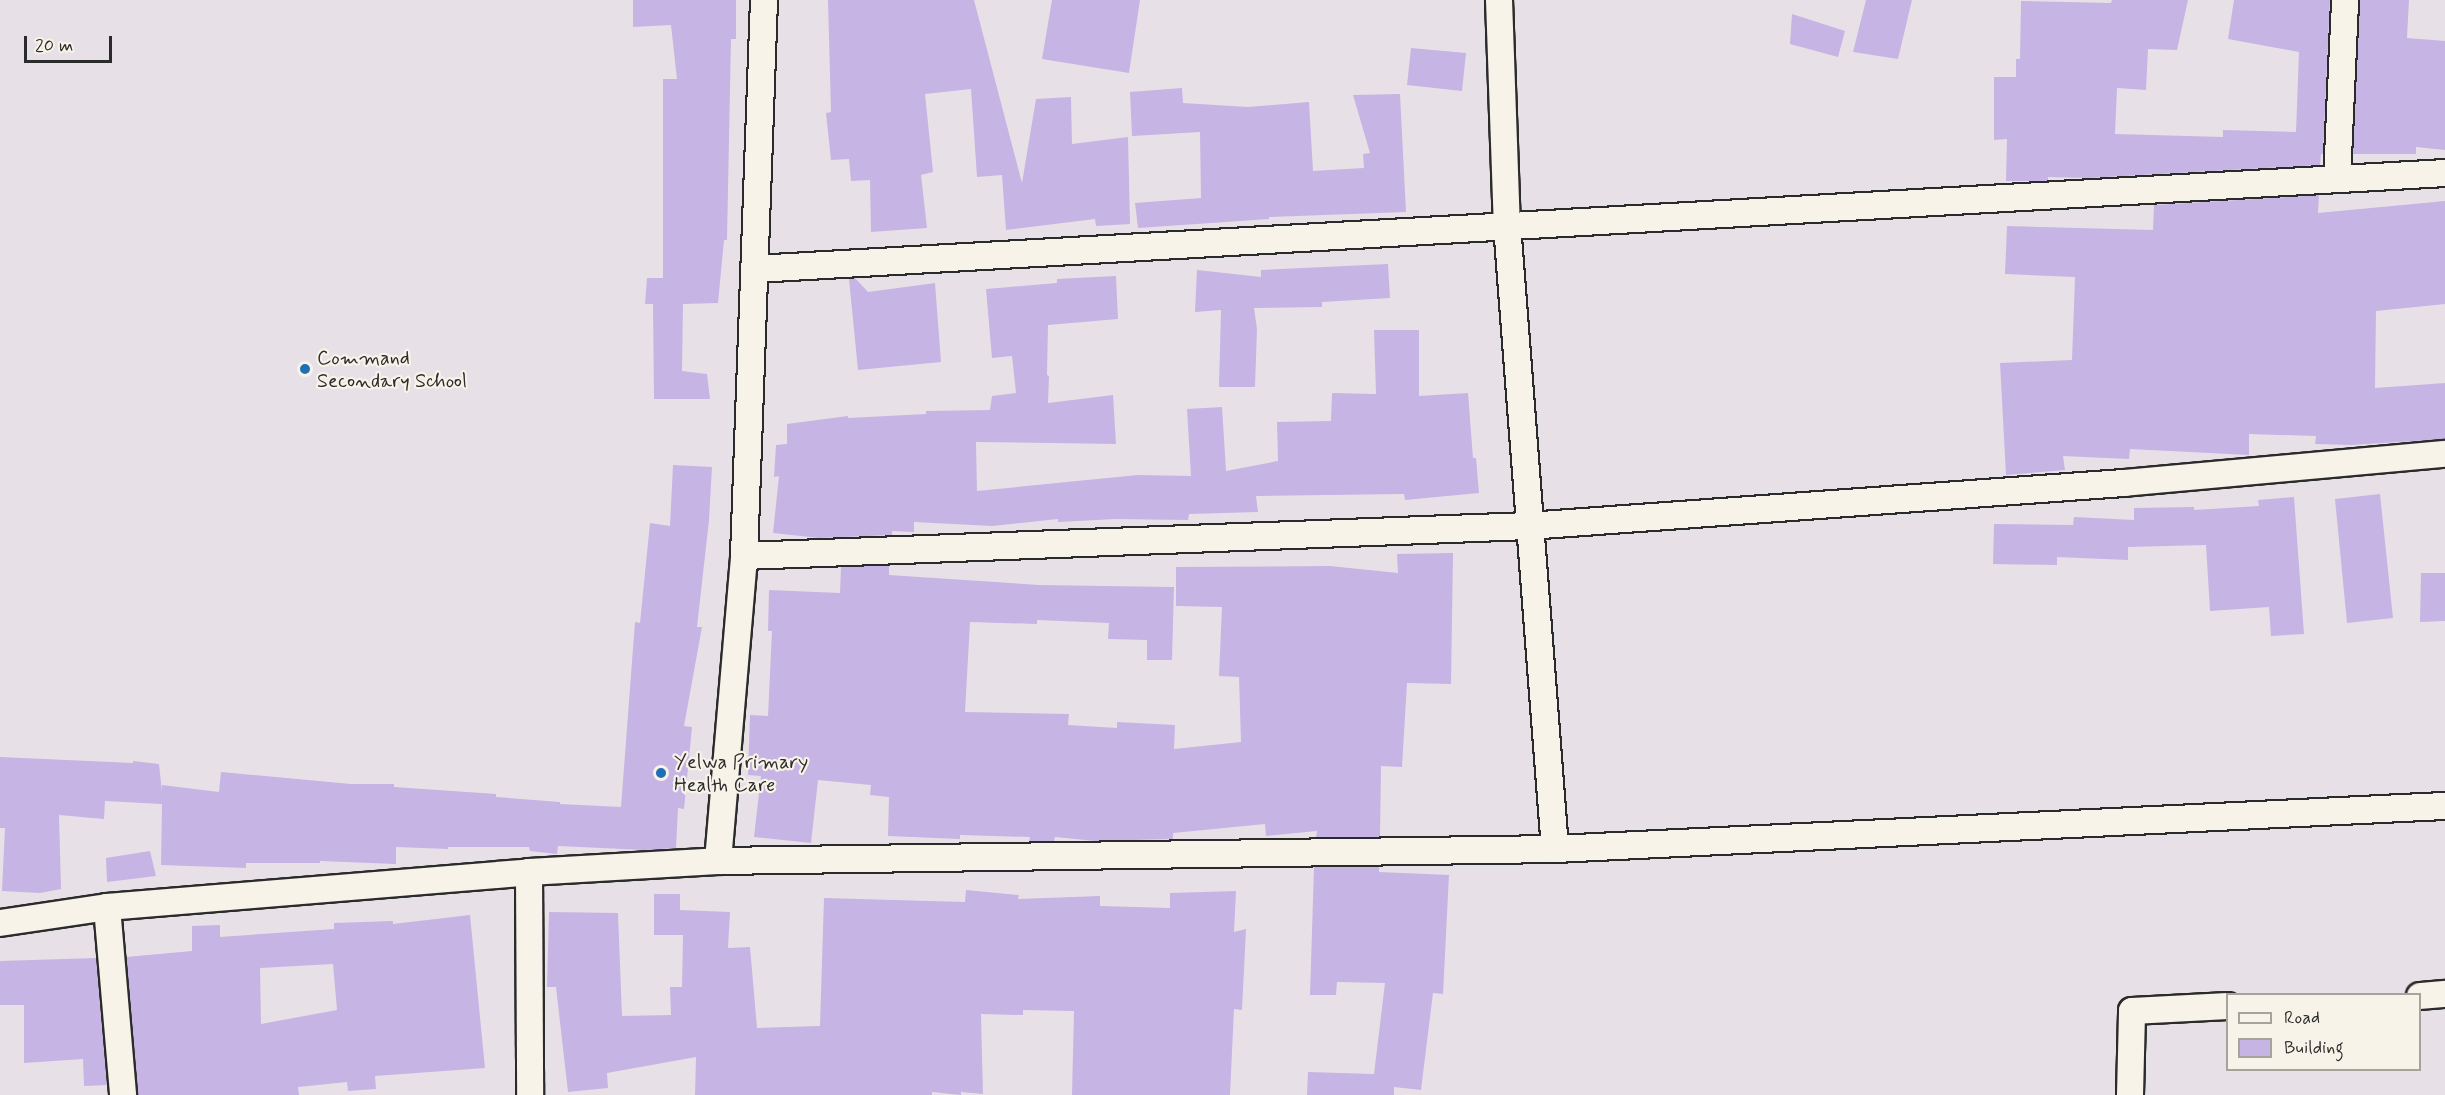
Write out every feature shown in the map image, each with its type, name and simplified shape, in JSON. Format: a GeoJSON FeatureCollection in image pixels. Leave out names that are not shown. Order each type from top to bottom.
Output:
{"type":"FeatureCollection","features":[{"type":"Feature","properties":{"kind":"street"},"geometry":{"type":"LineString","coordinates":[[718,861],[744,556],[764,0]]}},
{"type":"Feature","properties":{"kind":"street"},"geometry":{"type":"LineString","coordinates":[[1499,0],[1507,225],[1528,526],[1555,849]]}},
{"type":"Feature","properties":{"kind":"street"},"geometry":{"type":"LineString","coordinates":[[2337,179],[2345,0]]}},
{"type":"Feature","properties":{"kind":"street"},"geometry":{"type":"LineString","coordinates":[[755,269],[2445,173]]}},
{"type":"Feature","properties":{"kind":"street"},"geometry":{"type":"LineString","coordinates":[[744,556],[1528,526],[2124,483],[2445,454]]}},
{"type":"Feature","properties":{"kind":"street"},"geometry":{"type":"LineString","coordinates":[[0,923],[107,907],[529,872],[718,861],[1555,849],[2445,806]]}},
{"type":"Feature","properties":{"kind":"street"},"geometry":{"type":"LineString","coordinates":[[529,872],[530,1095]]}},
{"type":"Feature","properties":{"kind":"street"},"geometry":{"type":"LineString","coordinates":[[107,907],[123,1095]]}},
{"type":"Feature","properties":{"kind":"street"},"geometry":{"type":"LineString","coordinates":[[2421,996],[2445,994]]}},
{"type":"Feature","properties":{"kind":"street"},"geometry":{"type":"LineString","coordinates":[[2130,1095],[2132,1011],[2226,1006]]}},
{"type":"Feature","properties":{"kind":"building"},"geometry":{"type":"Polygon","coordinates":[[[633,0],[736,0],[736,39],[731,39],[727,240],[724,240],[718,303],[683,304],[682,371],[707,374],[710,399],[654,399],[653,304],[645,304],[647,278],[663,278],[663,79],[677,79],[671,25],[633,27],[633,0]]]}},
{"type":"Feature","properties":{"kind":"building"},"geometry":{"type":"Polygon","coordinates":[[[828,0],[974,0],[1022,183],[1036,99],[1071,97],[1072,144],[1128,137],[1130,224],[1096,226],[1095,219],[1006,230],[1002,175],[977,177],[971,89],[925,94],[933,172],[921,175],[927,228],[871,232],[870,180],[851,181],[849,159],[831,160],[826,113],[831,112],[828,0]]]}},
{"type":"Feature","properties":{"kind":"building"},"geometry":{"type":"Polygon","coordinates":[[[1052,0],[1140,0],[1129,73],[1042,59],[1052,0]]]}},
{"type":"Feature","properties":{"kind":"building"},"geometry":{"type":"Polygon","coordinates":[[[1866,0],[1912,0],[1898,59],[1853,52],[1866,0]]]}},
{"type":"Feature","properties":{"kind":"building"},"geometry":{"type":"Polygon","coordinates":[[[2112,0],[2188,0],[2177,50],[2148,49],[2146,90],[2117,88],[2115,134],[2223,137],[2223,130],[2296,132],[2299,52],[2228,39],[2234,0],[2330,0],[2323,154],[2321,154],[2320,165],[2089,178],[2048,177],[2048,181],[2006,181],[2007,139],[1994,140],[1994,77],[2016,77],[2016,59],[2020,59],[2021,1],[2111,3],[2112,0]]]}},
{"type":"Feature","properties":{"kind":"building"},"geometry":{"type":"Polygon","coordinates":[[[2360,0],[2409,0],[2407,38],[2445,41],[2445,150],[2416,147],[2416,154],[2353,154],[2360,0]]]}},
{"type":"Feature","properties":{"kind":"building"},"geometry":{"type":"Polygon","coordinates":[[[1792,14],[1845,31],[1838,57],[1790,44],[1792,14]]]}},
{"type":"Feature","properties":{"kind":"building"},"geometry":{"type":"Polygon","coordinates":[[[1411,48],[1466,53],[1462,91],[1407,85],[1411,48]]]}},
{"type":"Feature","properties":{"kind":"building"},"geometry":{"type":"Polygon","coordinates":[[[1182,88],[1183,103],[1248,107],[1309,102],[1313,171],[1364,168],[1363,154],[1370,153],[1353,95],[1400,94],[1406,212],[1269,217],[1269,219],[1138,228],[1135,203],[1201,198],[1200,132],[1132,136],[1130,92],[1182,88]]]}},
{"type":"Feature","properties":{"kind":"building"},"geometry":{"type":"Polygon","coordinates":[[[2319,195],[2318,213],[2445,201],[2445,304],[2376,311],[2375,388],[2445,383],[2445,439],[2352,445],[2315,444],[2316,436],[2249,434],[2249,455],[2130,449],[2129,459],[2063,456],[2065,470],[2006,475],[2000,363],[2072,360],[2075,277],[2005,274],[2007,226],[2153,230],[2154,205],[2319,195]]]}},
{"type":"Feature","properties":{"kind":"building"},"geometry":{"type":"Polygon","coordinates":[[[1388,264],[1390,298],[1322,302],[1322,307],[1254,308],[1257,329],[1255,387],[1219,387],[1221,310],[1195,312],[1197,270],[1261,277],[1261,270],[1388,264]]]}},
{"type":"Feature","properties":{"kind":"building"},"geometry":{"type":"Polygon","coordinates":[[[1116,276],[1118,319],[1048,325],[1047,375],[1049,376],[1048,403],[1113,395],[1116,444],[976,442],[977,491],[1138,475],[1191,476],[1187,409],[1222,407],[1226,471],[1278,461],[1277,422],[1331,421],[1332,393],[1376,394],[1374,330],[1419,330],[1419,396],[1468,393],[1473,458],[1476,458],[1479,493],[1405,500],[1404,494],[1256,496],[1258,512],[1189,514],[1188,520],[1116,519],[1058,522],[1058,519],[992,526],[914,522],[914,532],[892,531],[892,535],[819,538],[773,533],[779,476],[774,477],[776,445],[787,444],[787,424],[848,416],[848,418],[926,414],[926,411],[990,410],[992,396],[1016,393],[1012,356],[992,358],[986,289],[1057,283],[1057,279],[1116,276]]]}},
{"type":"Feature","properties":{"kind":"building"},"geometry":{"type":"Polygon","coordinates":[[[855,278],[868,292],[935,283],[941,362],[858,370],[849,279],[855,278]]]}},
{"type":"Feature","properties":{"kind":"building"},"geometry":{"type":"Polygon","coordinates":[[[673,465],[712,467],[709,520],[697,627],[702,627],[684,726],[692,727],[684,809],[678,808],[676,848],[644,850],[558,846],[557,854],[530,851],[529,847],[448,847],[448,849],[396,847],[396,864],[320,861],[320,863],[246,863],[246,868],[161,865],[162,804],[105,801],[104,819],[59,815],[61,889],[40,893],[2,891],[5,828],[0,828],[0,757],[133,763],[133,761],[159,764],[162,792],[162,785],[219,792],[221,772],[351,784],[394,784],[394,787],[496,794],[496,797],[560,802],[560,804],[621,807],[635,622],[640,623],[650,523],[670,526],[673,465]]]}},
{"type":"Feature","properties":{"kind":"building"},"geometry":{"type":"Polygon","coordinates":[[[2380,494],[2393,618],[2347,623],[2335,499],[2380,494]]]}},
{"type":"Feature","properties":{"kind":"building"},"geometry":{"type":"Polygon","coordinates":[[[2294,497],[2304,634],[2271,636],[2269,607],[2210,611],[2206,545],[2128,547],[2128,560],[2057,557],[2057,565],[1993,564],[1994,524],[2073,525],[2074,517],[2134,520],[2134,508],[2194,507],[2194,510],[2259,506],[2258,500],[2294,497]]]}},
{"type":"Feature","properties":{"kind":"building"},"geometry":{"type":"Polygon","coordinates":[[[1453,553],[1451,684],[1407,683],[1402,767],[1381,766],[1380,837],[1316,837],[1317,831],[1266,836],[1265,824],[1173,833],[1173,839],[1095,841],[1055,837],[1054,841],[1029,842],[1030,837],[960,835],[960,839],[888,836],[889,797],[870,795],[871,785],[818,780],[811,843],[754,837],[761,776],[748,775],[750,715],[768,716],[772,631],[768,631],[769,590],[840,593],[841,567],[889,565],[889,575],[1039,585],[1174,587],[1172,660],[1147,660],[1147,640],[1108,639],[1109,623],[1037,620],[1037,624],[970,622],[965,712],[1069,714],[1068,725],[1117,728],[1117,722],[1175,725],[1174,749],[1241,742],[1239,677],[1219,676],[1222,607],[1176,606],[1176,567],[1330,566],[1398,573],[1397,554],[1453,553]]]}},
{"type":"Feature","properties":{"kind":"building"},"geometry":{"type":"Polygon","coordinates":[[[2421,573],[2445,573],[2445,621],[2420,622],[2421,573]]]}},
{"type":"Feature","properties":{"kind":"building"},"geometry":{"type":"Polygon","coordinates":[[[150,851],[156,876],[107,882],[106,858],[150,851]]]}},
{"type":"Feature","properties":{"kind":"building"},"geometry":{"type":"Polygon","coordinates":[[[1314,867],[1379,867],[1379,872],[1449,875],[1443,994],[1433,993],[1421,1090],[1394,1087],[1394,1095],[1307,1095],[1308,1072],[1374,1074],[1385,983],[1337,982],[1336,995],[1310,995],[1314,867]]]}},
{"type":"Feature","properties":{"kind":"building"},"geometry":{"type":"Polygon","coordinates":[[[966,890],[1019,895],[1018,899],[1100,896],[1100,906],[1170,908],[1170,893],[1236,891],[1234,932],[1246,929],[1242,1010],[1234,1009],[1230,1095],[1072,1095],[1074,1011],[1023,1010],[1023,1015],[981,1014],[983,1094],[961,1092],[961,1095],[932,1092],[932,1095],[695,1095],[696,1057],[607,1073],[608,1088],[568,1092],[556,987],[547,987],[549,912],[618,913],[622,1016],[671,1015],[670,987],[682,987],[683,935],[654,935],[654,894],[680,894],[680,910],[730,912],[728,948],[750,947],[757,1028],[820,1026],[824,898],[965,902],[966,890]]]}},
{"type":"Feature","properties":{"kind":"building"},"geometry":{"type":"Polygon","coordinates":[[[470,915],[485,1068],[375,1076],[376,1089],[348,1091],[347,1082],[298,1087],[299,1095],[138,1095],[126,957],[192,951],[192,926],[220,925],[220,937],[334,929],[334,923],[393,921],[393,924],[470,915]],[[333,964],[260,968],[261,1024],[337,1010],[333,964]]]}},
{"type":"Feature","properties":{"kind":"building"},"geometry":{"type":"Polygon","coordinates":[[[96,958],[107,1085],[84,1086],[83,1059],[24,1063],[24,1005],[0,1005],[0,961],[96,958]]]}},
{"type":"Feature","properties":{"kind":"place","name":"Command Secondary School"},"geometry":{"type":"Point","coordinates":[305,369]}},
{"type":"Feature","properties":{"kind":"place","name":"Yelwa Primary Health Care"},"geometry":{"type":"Point","coordinates":[661,773]}}]}
